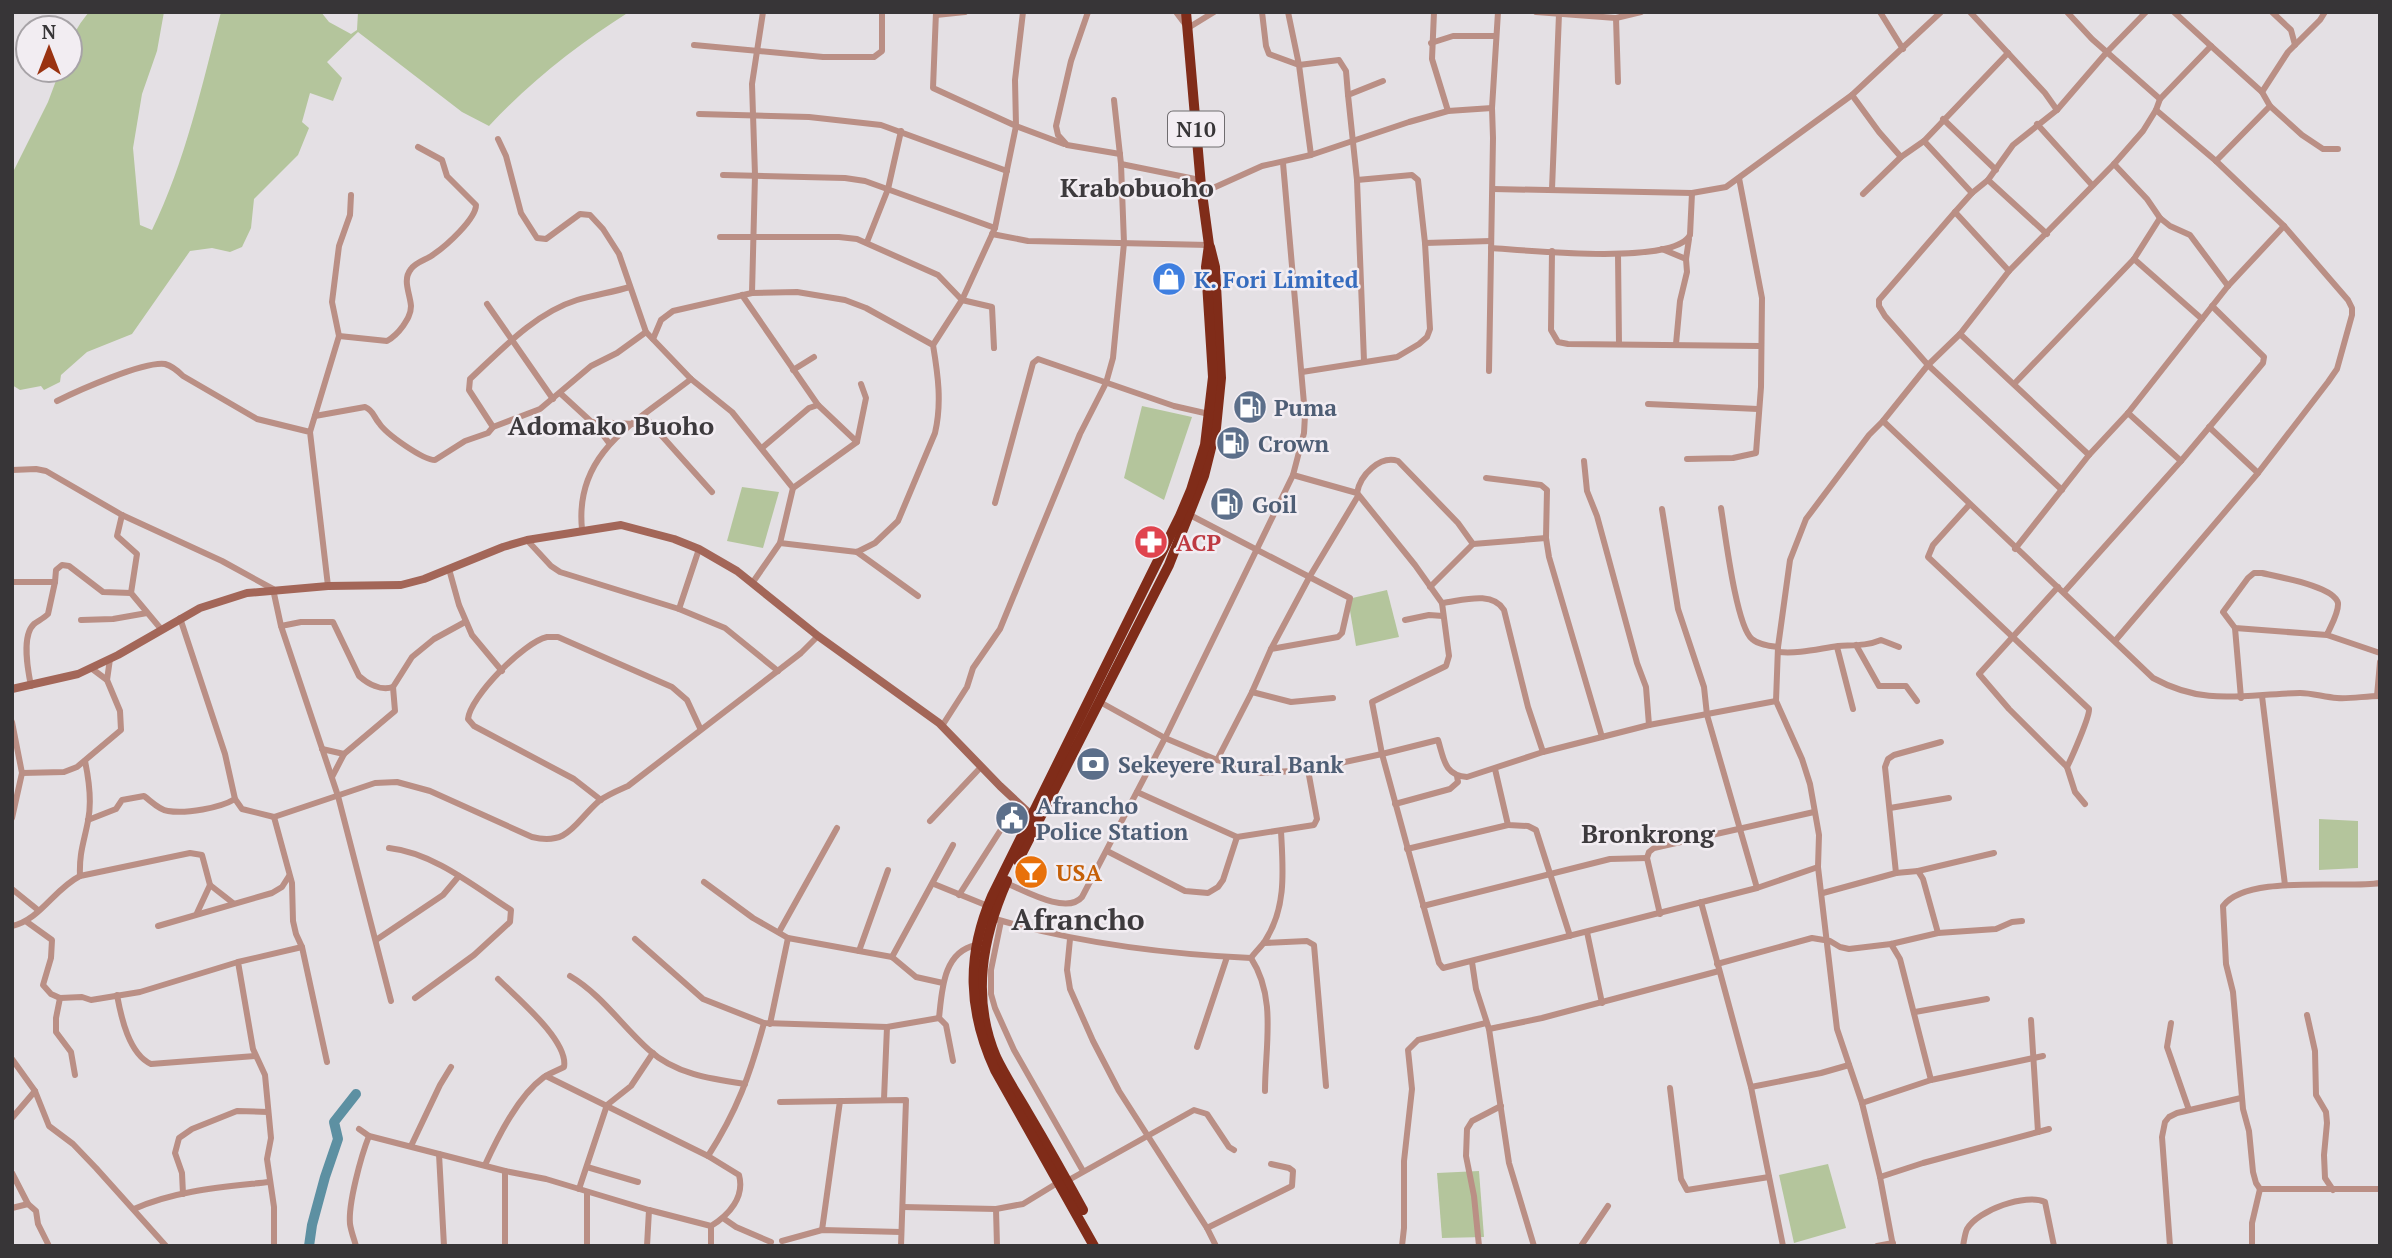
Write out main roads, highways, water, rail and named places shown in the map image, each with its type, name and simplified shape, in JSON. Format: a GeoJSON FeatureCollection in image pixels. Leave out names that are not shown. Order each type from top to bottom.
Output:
{"type":"FeatureCollection","features":[{"type":"Feature","properties":{"kind":"highway","name":"N10"},"geometry":{"type":"LineString","coordinates":[[1094,1246],[997,1059],[987,1031],[981,983],[984,947],[996,920],[1006,883],[1169,565],[1190,515],[1216,428],[1221,378],[1215,267],[1209,245],[1200,180],[1186,12]]}},
{"type":"Feature","properties":{"kind":"highway","name":"N10"},"geometry":{"type":"LineString","coordinates":[[1102,1246],[995,1070],[983,1045],[973,994],[976,945],[988,906],[1031,815],[1191,490],[1205,446],[1210,415],[1213,351],[1206,267],[1209,245]]}},
{"type":"Feature","properties":{"kind":"highway"},"geometry":{"type":"LineString","coordinates":[[1134,607],[1146,613]]}},
{"type":"Feature","properties":{"kind":"waterway"},"geometry":{"type":"LineString","coordinates":[[309,1246],[325,1177],[338,1139],[334,1122],[356,1094]]}},
{"type":"Feature","properties":{"kind":"place","name":"K. Fori Limited"},"geometry":{"type":"Point","coordinates":[1169,279]}},
{"type":"Feature","properties":{"kind":"place","name":"Puma"},"geometry":{"type":"Point","coordinates":[1250,407]}},
{"type":"Feature","properties":{"kind":"place","name":"Crown"},"geometry":{"type":"Point","coordinates":[1233,443]}},
{"type":"Feature","properties":{"kind":"place","name":"Goil"},"geometry":{"type":"Point","coordinates":[1227,504]}},
{"type":"Feature","properties":{"kind":"place","name":"ACP"},"geometry":{"type":"Point","coordinates":[1151,542]}},
{"type":"Feature","properties":{"kind":"place","name":"Sekeyere Rural Bank"},"geometry":{"type":"Point","coordinates":[1093,764]}},
{"type":"Feature","properties":{"kind":"place","name":"Afrancho Police Station"},"geometry":{"type":"Point","coordinates":[1012,818]}},
{"type":"Feature","properties":{"kind":"place","name":"USA"},"geometry":{"type":"Point","coordinates":[1031,872]}},
{"type":"Feature","properties":{"kind":"district","name":"Krabobuoho"},"geometry":{"type":"Point","coordinates":[1137,187]}},
{"type":"Feature","properties":{"kind":"district","name":"Adomako Buoho"},"geometry":{"type":"Point","coordinates":[611,425]}},
{"type":"Feature","properties":{"kind":"district","name":"Bronkrong"},"geometry":{"type":"Point","coordinates":[1648,833]}},
{"type":"Feature","properties":{"kind":"district","name":"Afrancho"},"geometry":{"type":"Point","coordinates":[1078,919]}}]}
